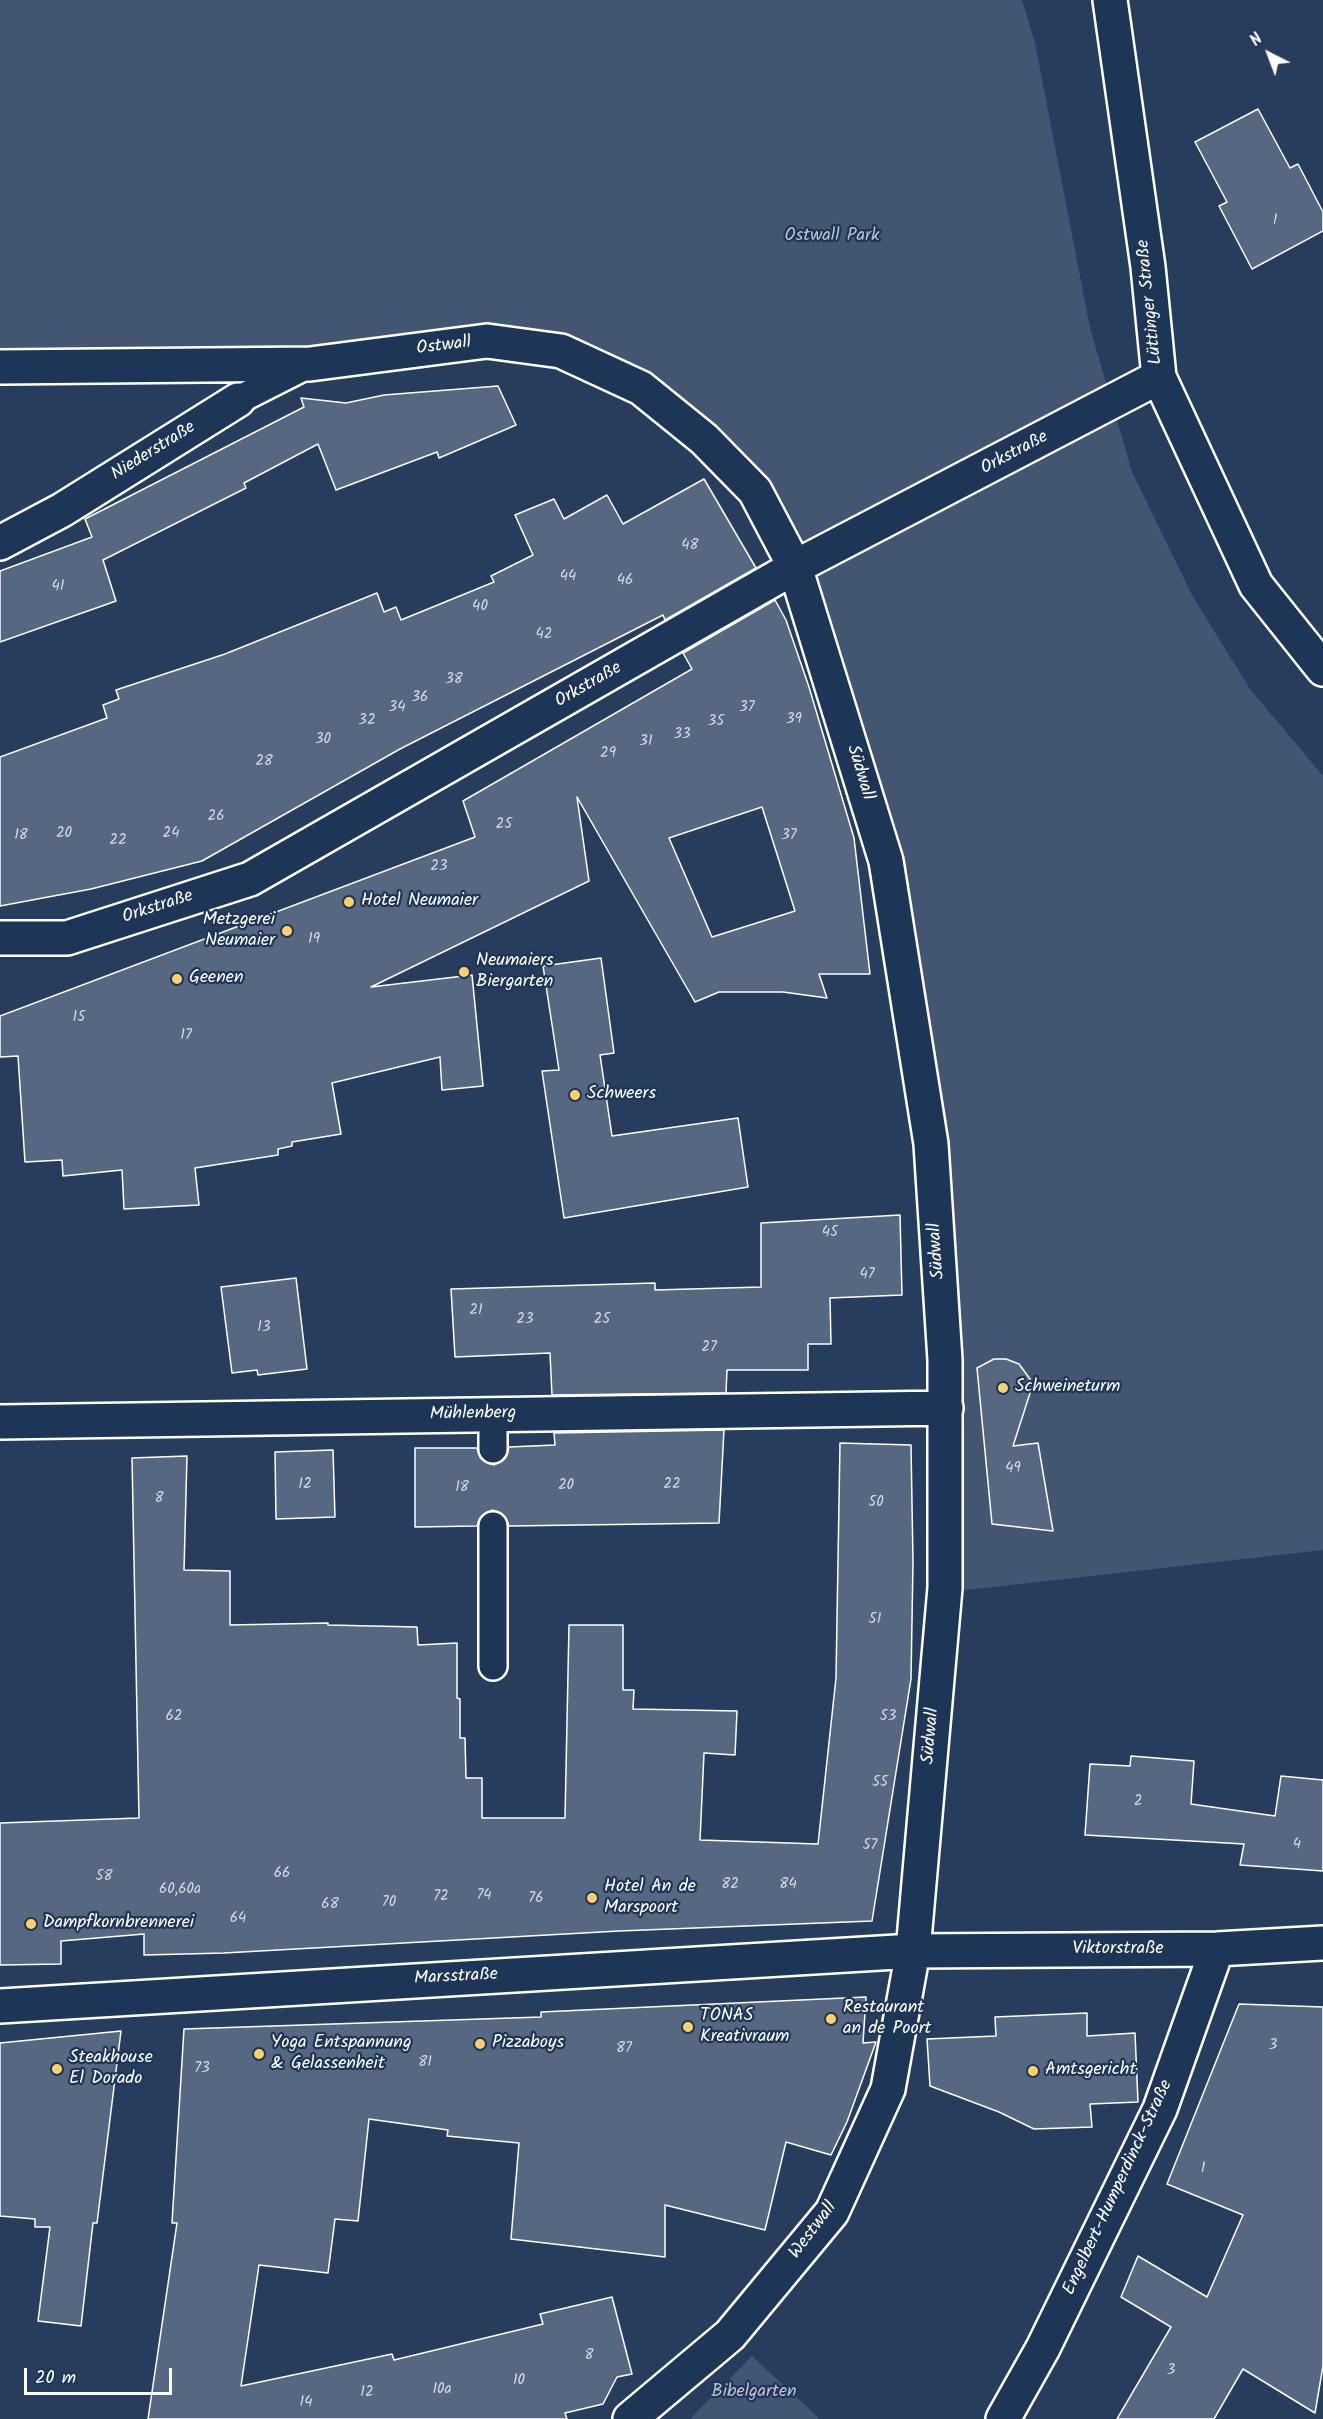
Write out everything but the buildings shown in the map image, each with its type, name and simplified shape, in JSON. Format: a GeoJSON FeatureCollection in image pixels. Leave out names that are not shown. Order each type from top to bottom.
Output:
{"type":"FeatureCollection","features":[{"type":"Feature","properties":{"kind":"street","name":"Lüttinger Straße"},"geometry":{"type":"LineString","coordinates":[[1110,0],[1148,267],[1159,377],[1256,585],[1323,669]]}},
{"type":"Feature","properties":{"kind":"street","name":"Ostwall"},"geometry":{"type":"LineString","coordinates":[[0,367],[310,364],[487,341],[561,351],[641,388],[704,439],[755,491],[795,567]]}},
{"type":"Feature","properties":{"kind":"street","name":"Orkstraße"},"geometry":{"type":"LineString","coordinates":[[0,938],[67,938],[250,879],[795,567],[1159,377]]}},
{"type":"Feature","properties":{"kind":"street","name":"Niederstraße"},"geometry":{"type":"LineString","coordinates":[[0,543],[62,510],[238,400]]}},
{"type":"Feature","properties":{"kind":"street","name":"Südwall"},"geometry":{"type":"LineString","coordinates":[[795,567],[886,861],[931,1144],[945,1360],[945,1588],[913,1951]]}},
{"type":"Feature","properties":{"kind":"street","name":"Mühlenberg"},"geometry":{"type":"LineString","coordinates":[[0,1422],[946,1408]]}},
{"type":"Feature","properties":{"kind":"street","name":"Viktorstraße"},"geometry":{"type":"LineString","coordinates":[[913,1951],[1217,1949],[1323,1943]]}},
{"type":"Feature","properties":{"kind":"street","name":"Engelbert-Humperdinck-Straße"},"geometry":{"type":"LineString","coordinates":[[1004,2419],[1043,2348],[1160,2109],[1217,1949]]}},
{"type":"Feature","properties":{"kind":"street","name":"Marsstraße"},"geometry":{"type":"LineString","coordinates":[[0,2006],[913,1951]]}},
{"type":"Feature","properties":{"kind":"street","name":"Westwall"},"geometry":{"type":"LineString","coordinates":[[630,2419],[730,2335],[832,2212],[888,2089],[913,1951]]}},
{"type":"Feature","properties":{"kind":"lane","name":"Niederstraße"},"geometry":{"type":"LineString","coordinates":[[238,400],[310,364]]}},
{"type":"Feature","properties":{"kind":"lane"},"geometry":{"type":"LineString","coordinates":[[493,1415],[493,1449]]}},
{"type":"Feature","properties":{"kind":"lane"},"geometry":{"type":"LineString","coordinates":[[493,1526],[493,1666]]}},
{"type":"Feature","properties":{"kind":"green space","name":"Ostwall Park"},"geometry":{"type":"Polygon","coordinates":[[[0,0],[1022,0],[1035,43],[1090,328],[1132,472],[1192,595],[1250,689],[1323,776],[1323,1550],[967,1590],[945,1588],[946,1408],[886,861],[795,567],[704,439],[561,351],[310,364],[0,357],[0,0]]]}},
{"type":"Feature","properties":{"kind":"green space","name":"Bibelgarten"},"geometry":{"type":"Polygon","coordinates":[[[752,2356],[820,2419],[690,2419],[752,2356]]]}},
{"type":"Feature","properties":{"kind":"place","name":"Hotel Neumaier"},"geometry":{"type":"Point","coordinates":[349,902]}},
{"type":"Feature","properties":{"kind":"place","name":"Metzgerei Neumaier"},"geometry":{"type":"Point","coordinates":[287,931]}},
{"type":"Feature","properties":{"kind":"place","name":"Neumaiers Biergarten"},"geometry":{"type":"Point","coordinates":[464,972]}},
{"type":"Feature","properties":{"kind":"place","name":"Geenen"},"geometry":{"type":"Point","coordinates":[177,979]}},
{"type":"Feature","properties":{"kind":"place","name":"Schweers"},"geometry":{"type":"Point","coordinates":[575,1095]}},
{"type":"Feature","properties":{"kind":"place","name":"Schweineturm"},"geometry":{"type":"Point","coordinates":[1003,1388]}},
{"type":"Feature","properties":{"kind":"place","name":"Hotel An de Marspoort"},"geometry":{"type":"Point","coordinates":[592,1898]}},
{"type":"Feature","properties":{"kind":"place","name":"Dampfkornbrennerei"},"geometry":{"type":"Point","coordinates":[31,1924]}},
{"type":"Feature","properties":{"kind":"place","name":"Restaurant an de Poort"},"geometry":{"type":"Point","coordinates":[831,2019]}},
{"type":"Feature","properties":{"kind":"place","name":"TONAS Kreativraum"},"geometry":{"type":"Point","coordinates":[688,2027]}},
{"type":"Feature","properties":{"kind":"place","name":"Pizzaboys"},"geometry":{"type":"Point","coordinates":[480,2044]}},
{"type":"Feature","properties":{"kind":"place","name":"Yoga Entspannung & Gelassenheit"},"geometry":{"type":"Point","coordinates":[259,2054]}},
{"type":"Feature","properties":{"kind":"place","name":"Steakhouse El Dorado"},"geometry":{"type":"Point","coordinates":[57,2069]}},
{"type":"Feature","properties":{"kind":"place","name":"Amtsgericht"},"geometry":{"type":"Point","coordinates":[1033,2071]}}]}
